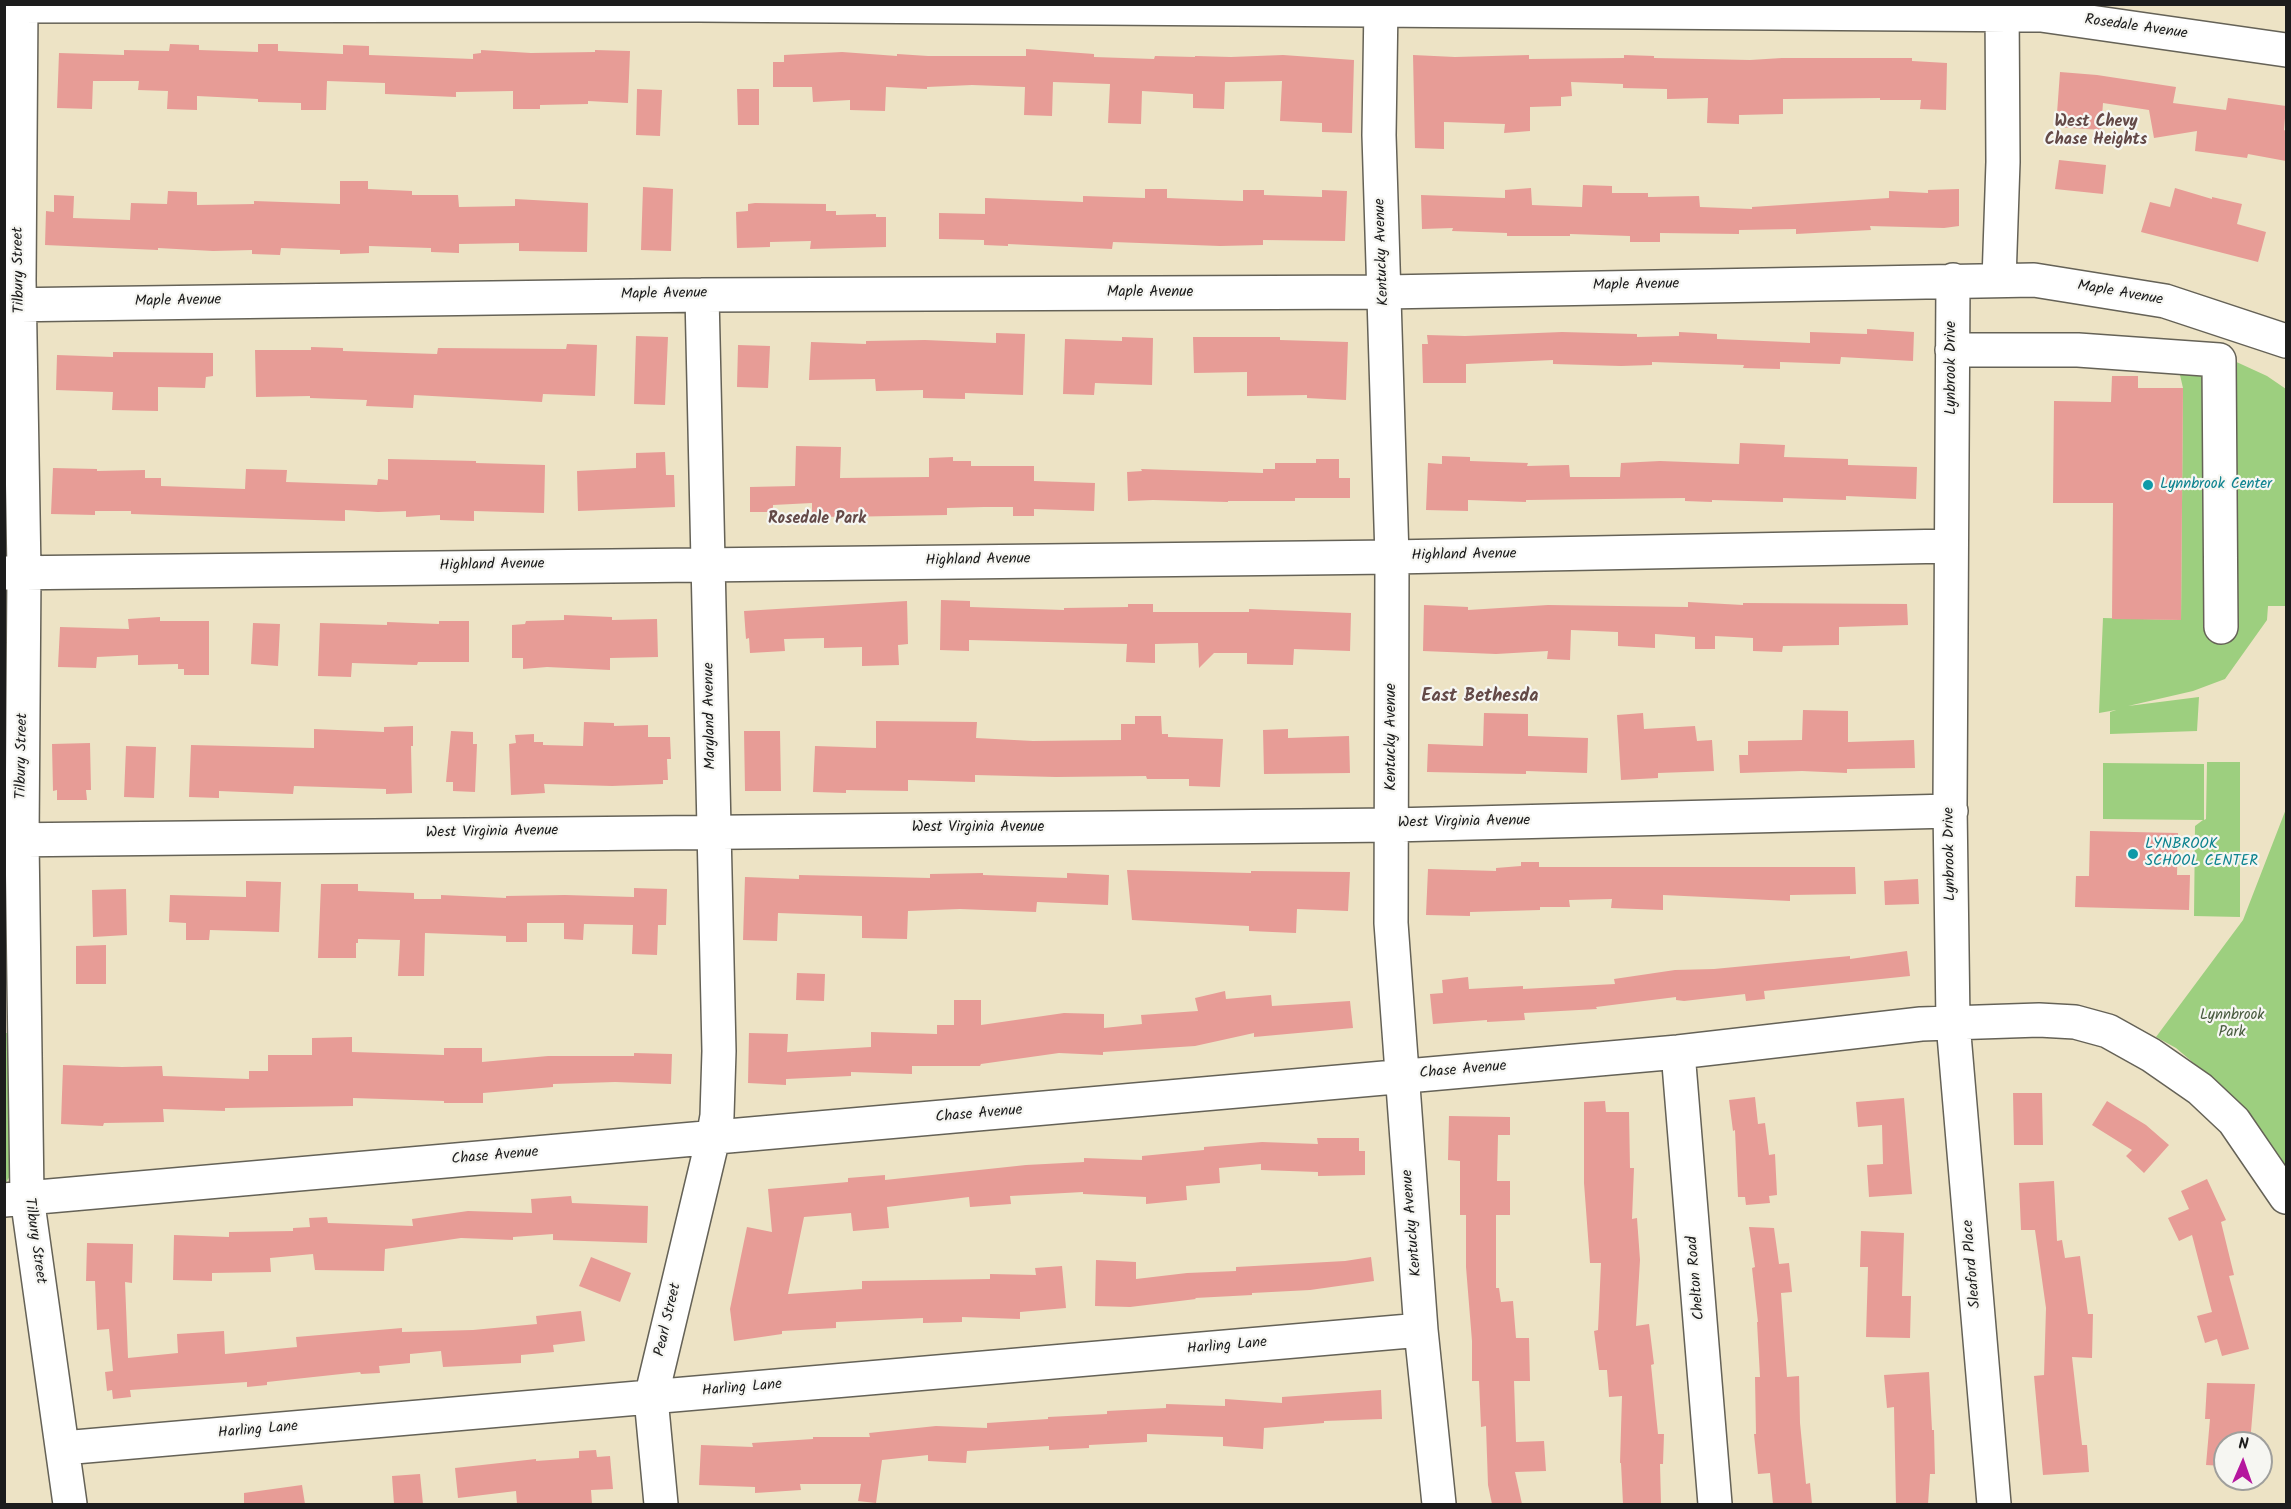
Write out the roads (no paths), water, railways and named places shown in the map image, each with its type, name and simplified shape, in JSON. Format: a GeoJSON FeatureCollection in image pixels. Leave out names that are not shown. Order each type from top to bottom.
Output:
{"type":"FeatureCollection","features":[{"type":"Feature","properties":{"kind":"street","name":"Rosedale Avenue"},"geometry":{"type":"LineString","coordinates":[[16,6],[710,5],[2002,10],[2286,50]]}},
{"type":"Feature","properties":{"kind":"street","name":"Tilbury Street"},"geometry":{"type":"LineString","coordinates":[[16,6],[12,305],[16,1198],[63,1448],[70,1504]]}},
{"type":"Feature","properties":{"kind":"street","name":"Kentucky Avenue"},"geometry":{"type":"LineString","coordinates":[[1381,8],[1379,135],[1392,557],[1391,923],[1421,1330],[1439,1504]]}},
{"type":"Feature","properties":{"kind":"street"},"geometry":{"type":"LineString","coordinates":[[1999,280],[2003,162],[2002,10]]}},
{"type":"Feature","properties":{"kind":"street","name":"Lynbrook Drive"},"geometry":{"type":"LineString","coordinates":[[1953,280],[1951,546],[1953,1023]]}},
{"type":"Feature","properties":{"kind":"street","name":"Maple Avenue"},"geometry":{"type":"LineString","coordinates":[[12,305],[702,295],[1385,292],[2034,280],[2165,301],[2286,341]]}},
{"type":"Feature","properties":{"kind":"street","name":"Maryland Avenue"},"geometry":{"type":"LineString","coordinates":[[702,295],[719,1050],[717,1116],[712,1138]]}},
{"type":"Feature","properties":{"kind":"street"},"geometry":{"type":"LineString","coordinates":[[1952,350],[2078,350],[2219,360],[2221,627]]}},
{"type":"Feature","properties":{"kind":"street","name":"Highland Avenue"},"geometry":{"type":"LineString","coordinates":[[14,572],[1392,557],[1951,546]]}},
{"type":"Feature","properties":{"kind":"street","name":"West Virginia Avenue"},"geometry":{"type":"LineString","coordinates":[[13,839],[713,830],[1392,825],[1951,811]]}},
{"type":"Feature","properties":{"kind":"street"},"geometry":{"type":"LineString","coordinates":[[1953,1023],[2048,1020],[2075,1022],[2108,1031],[2151,1055],[2200,1089],[2234,1121],[2286,1197]]}},
{"type":"Feature","properties":{"kind":"street","name":"Chase Avenue"},"geometry":{"type":"LineString","coordinates":[[16,1198],[1678,1053],[1921,1024],[1953,1023]]}},
{"type":"Feature","properties":{"kind":"street","name":"Sleaford Place"},"geometry":{"type":"LineString","coordinates":[[1953,1023],[1994,1504]]}},
{"type":"Feature","properties":{"kind":"street","name":"Chelton Road"},"geometry":{"type":"LineString","coordinates":[[1678,1053],[1715,1504]]}},
{"type":"Feature","properties":{"kind":"street","name":"Pearl Street"},"geometry":{"type":"LineString","coordinates":[[661,1504],[651,1398],[712,1138]]}},
{"type":"Feature","properties":{"kind":"street","name":"Harling Lane"},"geometry":{"type":"LineString","coordinates":[[63,1448],[1421,1330]]}},
{"type":"Feature","properties":{"kind":"place","name":"Lynnbrook Center"},"geometry":{"type":"Point","coordinates":[2148,485]}},
{"type":"Feature","properties":{"kind":"place","name":"LYNBROOK SCHOOL CENTER"},"geometry":{"type":"Point","coordinates":[2133,854]}},
{"type":"Feature","properties":{"kind":"district","name":"West Chevy Chase Heights"},"geometry":{"type":"Point","coordinates":[2096,132]}},
{"type":"Feature","properties":{"kind":"district","name":"Rosedale Park"},"geometry":{"type":"Point","coordinates":[817,520]}},
{"type":"Feature","properties":{"kind":"district","name":"East Bethesda"},"geometry":{"type":"Point","coordinates":[1480,698]}},
{"type":"Feature","properties":{"kind":"park label","name":"Lynnbrook Park"},"geometry":{"type":"Point","coordinates":[2232,1024]}}]}
